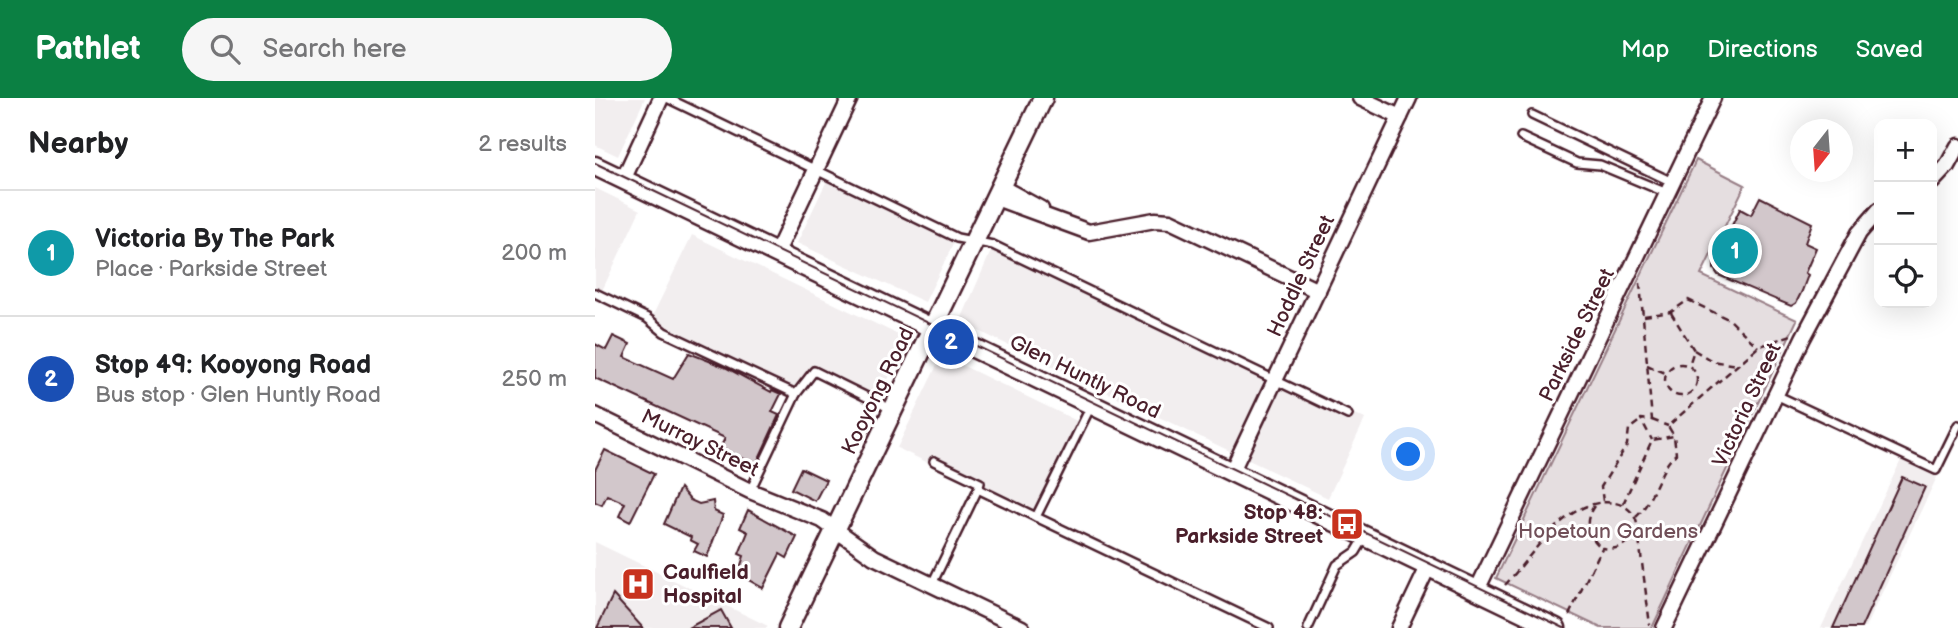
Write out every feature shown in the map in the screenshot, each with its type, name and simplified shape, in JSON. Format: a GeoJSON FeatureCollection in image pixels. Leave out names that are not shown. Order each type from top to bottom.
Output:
{"type":"FeatureCollection","features":[{"type":"Feature","properties":{"kind":"street"},"geometry":{"type":"LineString","coordinates":[[623,180],[661,98]]}},
{"type":"Feature","properties":{"kind":"street"},"geometry":{"type":"LineString","coordinates":[[776,254],[850,98]]}},
{"type":"Feature","properties":{"kind":"street","name":"Kooyong Road"},"geometry":{"type":"LineString","coordinates":[[788,628],[1043,98]]}},
{"type":"Feature","properties":{"kind":"street"},"geometry":{"type":"LineString","coordinates":[[1360,98],[1400,117]]}},
{"type":"Feature","properties":{"kind":"street","name":"Hoddle Street"},"geometry":{"type":"LineString","coordinates":[[1231,472],[1409,98]]}},
{"type":"Feature","properties":{"kind":"street","name":"Parkside Street"},"geometry":{"type":"LineString","coordinates":[[1477,590],[1713,98]]}},
{"type":"Feature","properties":{"kind":"street"},"geometry":{"type":"LineString","coordinates":[[1937,177],[1947,166],[1958,146]]}},
{"type":"Feature","properties":{"kind":"street","name":"Glen Huntly Road"},"geometry":{"type":"LineString","coordinates":[[595,166],[1428,567],[1477,590],[1563,622]]}},
{"type":"Feature","properties":{"kind":"street"},"geometry":{"type":"LineString","coordinates":[[998,192],[1057,219],[1096,233],[1155,220],[1170,221],[1318,291]]}},
{"type":"Feature","properties":{"kind":"street","name":"Victoria Street"},"geometry":{"type":"LineString","coordinates":[[1661,628],[1859,233],[1874,216]]}},
{"type":"Feature","properties":{"kind":"street","name":"Murray Street"},"geometry":{"type":"LineString","coordinates":[[595,415],[786,508],[834,534],[855,551],[874,557],[1023,628]]}},
{"type":"Feature","properties":{"kind":"street"},"geometry":{"type":"LineString","coordinates":[[1399,628],[1428,567]]}},
{"type":"Feature","properties":{"kind":"lane"},"geometry":{"type":"LineString","coordinates":[[667,98],[957,238],[993,244],[1348,415]]}},
{"type":"Feature","properties":{"kind":"lane"},"geometry":{"type":"LineString","coordinates":[[1532,115],[1670,188]]}},
{"type":"Feature","properties":{"kind":"lane"},"geometry":{"type":"LineString","coordinates":[[1521,137],[1577,163],[1600,165],[1670,188]]}},
{"type":"Feature","properties":{"kind":"lane"},"geometry":{"type":"LineString","coordinates":[[595,293],[647,318],[664,332],[796,394]]}},
{"type":"Feature","properties":{"kind":"lane"},"geometry":{"type":"LineString","coordinates":[[750,491],[796,394],[814,371],[894,410]]}},
{"type":"Feature","properties":{"kind":"lane"},"geometry":{"type":"LineString","coordinates":[[1776,394],[1936,470],[1958,425]]}},
{"type":"Feature","properties":{"kind":"lane"},"geometry":{"type":"LineString","coordinates":[[1037,517],[1091,405]]}},
{"type":"Feature","properties":{"kind":"lane"},"geometry":{"type":"LineString","coordinates":[[932,585],[980,483],[934,461]]}},
{"type":"Feature","properties":{"kind":"lane"},"geometry":{"type":"LineString","coordinates":[[978,489],[1269,628]]}},
{"type":"Feature","properties":{"kind":"lane"},"geometry":{"type":"LineString","coordinates":[[1308,628],[1337,565],[1356,552],[1365,536]]}},
{"type":"Feature","properties":{"kind":"path"},"geometry":{"type":"LineString","coordinates":[[1638,276],[1644,316],[1652,420]]}},
{"type":"Feature","properties":{"kind":"path"},"geometry":{"type":"LineString","coordinates":[[1644,316],[1671,312],[1688,300],[1730,320],[1758,347]]}},
{"type":"Feature","properties":{"kind":"path"},"geometry":{"type":"LineString","coordinates":[[1671,312],[1694,350],[1712,361],[1737,365]]}},
{"type":"Feature","properties":{"kind":"path"},"geometry":{"type":"LineString","coordinates":[[1668,426],[1758,347],[1792,335],[1786,347]]}},
{"type":"Feature","properties":{"kind":"path"},"geometry":{"type":"LineString","coordinates":[[1689,365],[1694,350]]}},
{"type":"Feature","properties":{"kind":"path"},"geometry":{"type":"LineString","coordinates":[[1675,363],[1689,365],[1697,374],[1696,386],[1687,395],[1674,395],[1665,386],[1665,373],[1675,363]]}},
{"type":"Feature","properties":{"kind":"path"},"geometry":{"type":"LineString","coordinates":[[1647,365],[1665,373]]}},
{"type":"Feature","properties":{"kind":"path"},"geometry":{"type":"LineString","coordinates":[[1696,386],[1707,390]]}},
{"type":"Feature","properties":{"kind":"path"},"geometry":{"type":"LineString","coordinates":[[1641,419],[1652,440]]}},
{"type":"Feature","properties":{"kind":"path"},"geometry":{"type":"LineString","coordinates":[[1603,501],[1601,487],[1627,445],[1629,429],[1641,419],[1668,426],[1674,436],[1676,454],[1668,461],[1661,479],[1653,485],[1646,508],[1636,517]]}},
{"type":"Feature","properties":{"kind":"path"},"geometry":{"type":"LineString","coordinates":[[1652,440],[1674,436]]}},
{"type":"Feature","properties":{"kind":"path"},"geometry":{"type":"LineString","coordinates":[[1623,504],[1652,440]]}},
{"type":"Feature","properties":{"kind":"path"},"geometry":{"type":"LineString","coordinates":[[1505,585],[1561,521],[1595,503],[1603,501],[1623,504],[1636,517],[1661,628]]}},
{"type":"Feature","properties":{"kind":"path"},"geometry":{"type":"LineString","coordinates":[[1595,503],[1587,526],[1590,535],[1602,548],[1620,548],[1629,541],[1637,524]]}},
{"type":"Feature","properties":{"kind":"path"},"geometry":{"type":"LineString","coordinates":[[1563,622],[1602,548]]}},
{"type":"Feature","properties":{"kind":"shaded area"},"geometry":{"type":"Polygon","coordinates":[[[595,98],[645,98],[618,156],[595,145],[595,98]]]}},
{"type":"Feature","properties":{"kind":"shaded area"},"geometry":{"type":"Polygon","coordinates":[[[830,174],[957,236],[925,302],[797,243],[830,174]]]}},
{"type":"Feature","properties":{"kind":"shaded area"},"geometry":{"type":"Polygon","coordinates":[[[595,188],[640,210],[601,293],[595,290],[595,188]]]}},
{"type":"Feature","properties":{"kind":"shaded area"},"geometry":{"type":"Polygon","coordinates":[[[692,235],[903,337],[906,344],[873,409],[870,403],[816,377],[800,393],[658,324],[652,317],[692,235]]]}},
{"type":"Feature","properties":{"kind":"shaded area"},"geometry":{"type":"Polygon","coordinates":[[[995,242],[1365,419],[1328,498],[960,322],[995,242]]]}},
{"type":"Feature","properties":{"kind":"shaded area"},"geometry":{"type":"Polygon","coordinates":[[[945,357],[1077,421],[1033,513],[897,448],[940,359],[945,357]]]}},
{"type":"Feature","properties":{"kind":"shaded area"},"geometry":{"type":"Polygon","coordinates":[[[1902,458],[1938,475],[1865,628],[1821,628],[1902,458]]]}},
{"type":"Feature","properties":{"kind":"shaded area","name":"Caulfield Hospital"},"geometry":{"type":"Polygon","coordinates":[[[595,542],[768,626],[595,628],[595,542]]]}},
{"type":"Feature","properties":{"kind":"green space","name":"Hopetoun Gardens"},"geometry":{"type":"Polygon","coordinates":[[[1696,160],[1745,185],[1701,275],[1797,320],[1652,628],[1601,628],[1496,578],[1696,160]]]}},
{"type":"Feature","properties":{"kind":"building"},"geometry":{"type":"Polygon","coordinates":[[[1760,197],[1812,223],[1805,243],[1816,248],[1805,273],[1808,275],[1802,291],[1796,303],[1791,306],[1718,275],[1714,269],[1714,262],[1740,209],[1751,215],[1760,197]]]}},
{"type":"Feature","properties":{"kind":"building"},"geometry":{"type":"Polygon","coordinates":[[[613,336],[630,344],[624,357],[673,379],[689,353],[727,368],[771,392],[772,390],[781,394],[772,412],[779,415],[756,465],[720,448],[725,438],[595,378],[595,344],[606,350],[613,336]]]}},
{"type":"Feature","properties":{"kind":"building"},"geometry":{"type":"Polygon","coordinates":[[[605,450],[654,474],[630,522],[619,516],[625,503],[607,495],[602,505],[595,502],[595,470],[605,450]]]}},
{"type":"Feature","properties":{"kind":"building"},"geometry":{"type":"Polygon","coordinates":[[[801,468],[826,480],[815,501],[791,489],[801,468]]]}},
{"type":"Feature","properties":{"kind":"building"},"geometry":{"type":"Polygon","coordinates":[[[1902,477],[1925,487],[1861,628],[1833,628],[1902,477]]]}},
{"type":"Feature","properties":{"kind":"building"},"geometry":{"type":"Polygon","coordinates":[[[680,488],[690,500],[699,504],[713,501],[714,511],[723,515],[707,557],[694,551],[698,544],[690,540],[691,537],[664,524],[680,488]]]}},
{"type":"Feature","properties":{"kind":"building"},"geometry":{"type":"Polygon","coordinates":[[[748,510],[797,537],[787,558],[780,554],[763,588],[738,574],[744,556],[739,554],[748,532],[740,528],[748,510]]]}},
{"type":"Feature","properties":{"kind":"building"},"geometry":{"type":"Polygon","coordinates":[[[613,595],[643,628],[597,628],[613,595]]]}},
{"type":"Feature","properties":{"kind":"building"},"geometry":{"type":"Polygon","coordinates":[[[721,610],[731,628],[688,628],[721,610]]]}},
{"type":"Feature","properties":{"kind":"tram line"},"geometry":{"type":"LineString","coordinates":[[595,163],[1564,628]]}},
{"type":"Feature","properties":{"kind":"place","name":"Victoria By The Park"},"geometry":{"type":"Point","coordinates":[1735,251]}},
{"type":"Feature","properties":{"kind":"place","name":"Stop 49: Kooyong Road"},"geometry":{"type":"Point","coordinates":[951,342]}},
{"type":"Feature","properties":{"kind":"place","name":"Stop 48: Parkside Street"},"geometry":{"type":"Point","coordinates":[1347,524]}},
{"type":"Feature","properties":{"kind":"place","name":"Caulfield Hospital"},"geometry":{"type":"Point","coordinates":[638,584]}}]}
